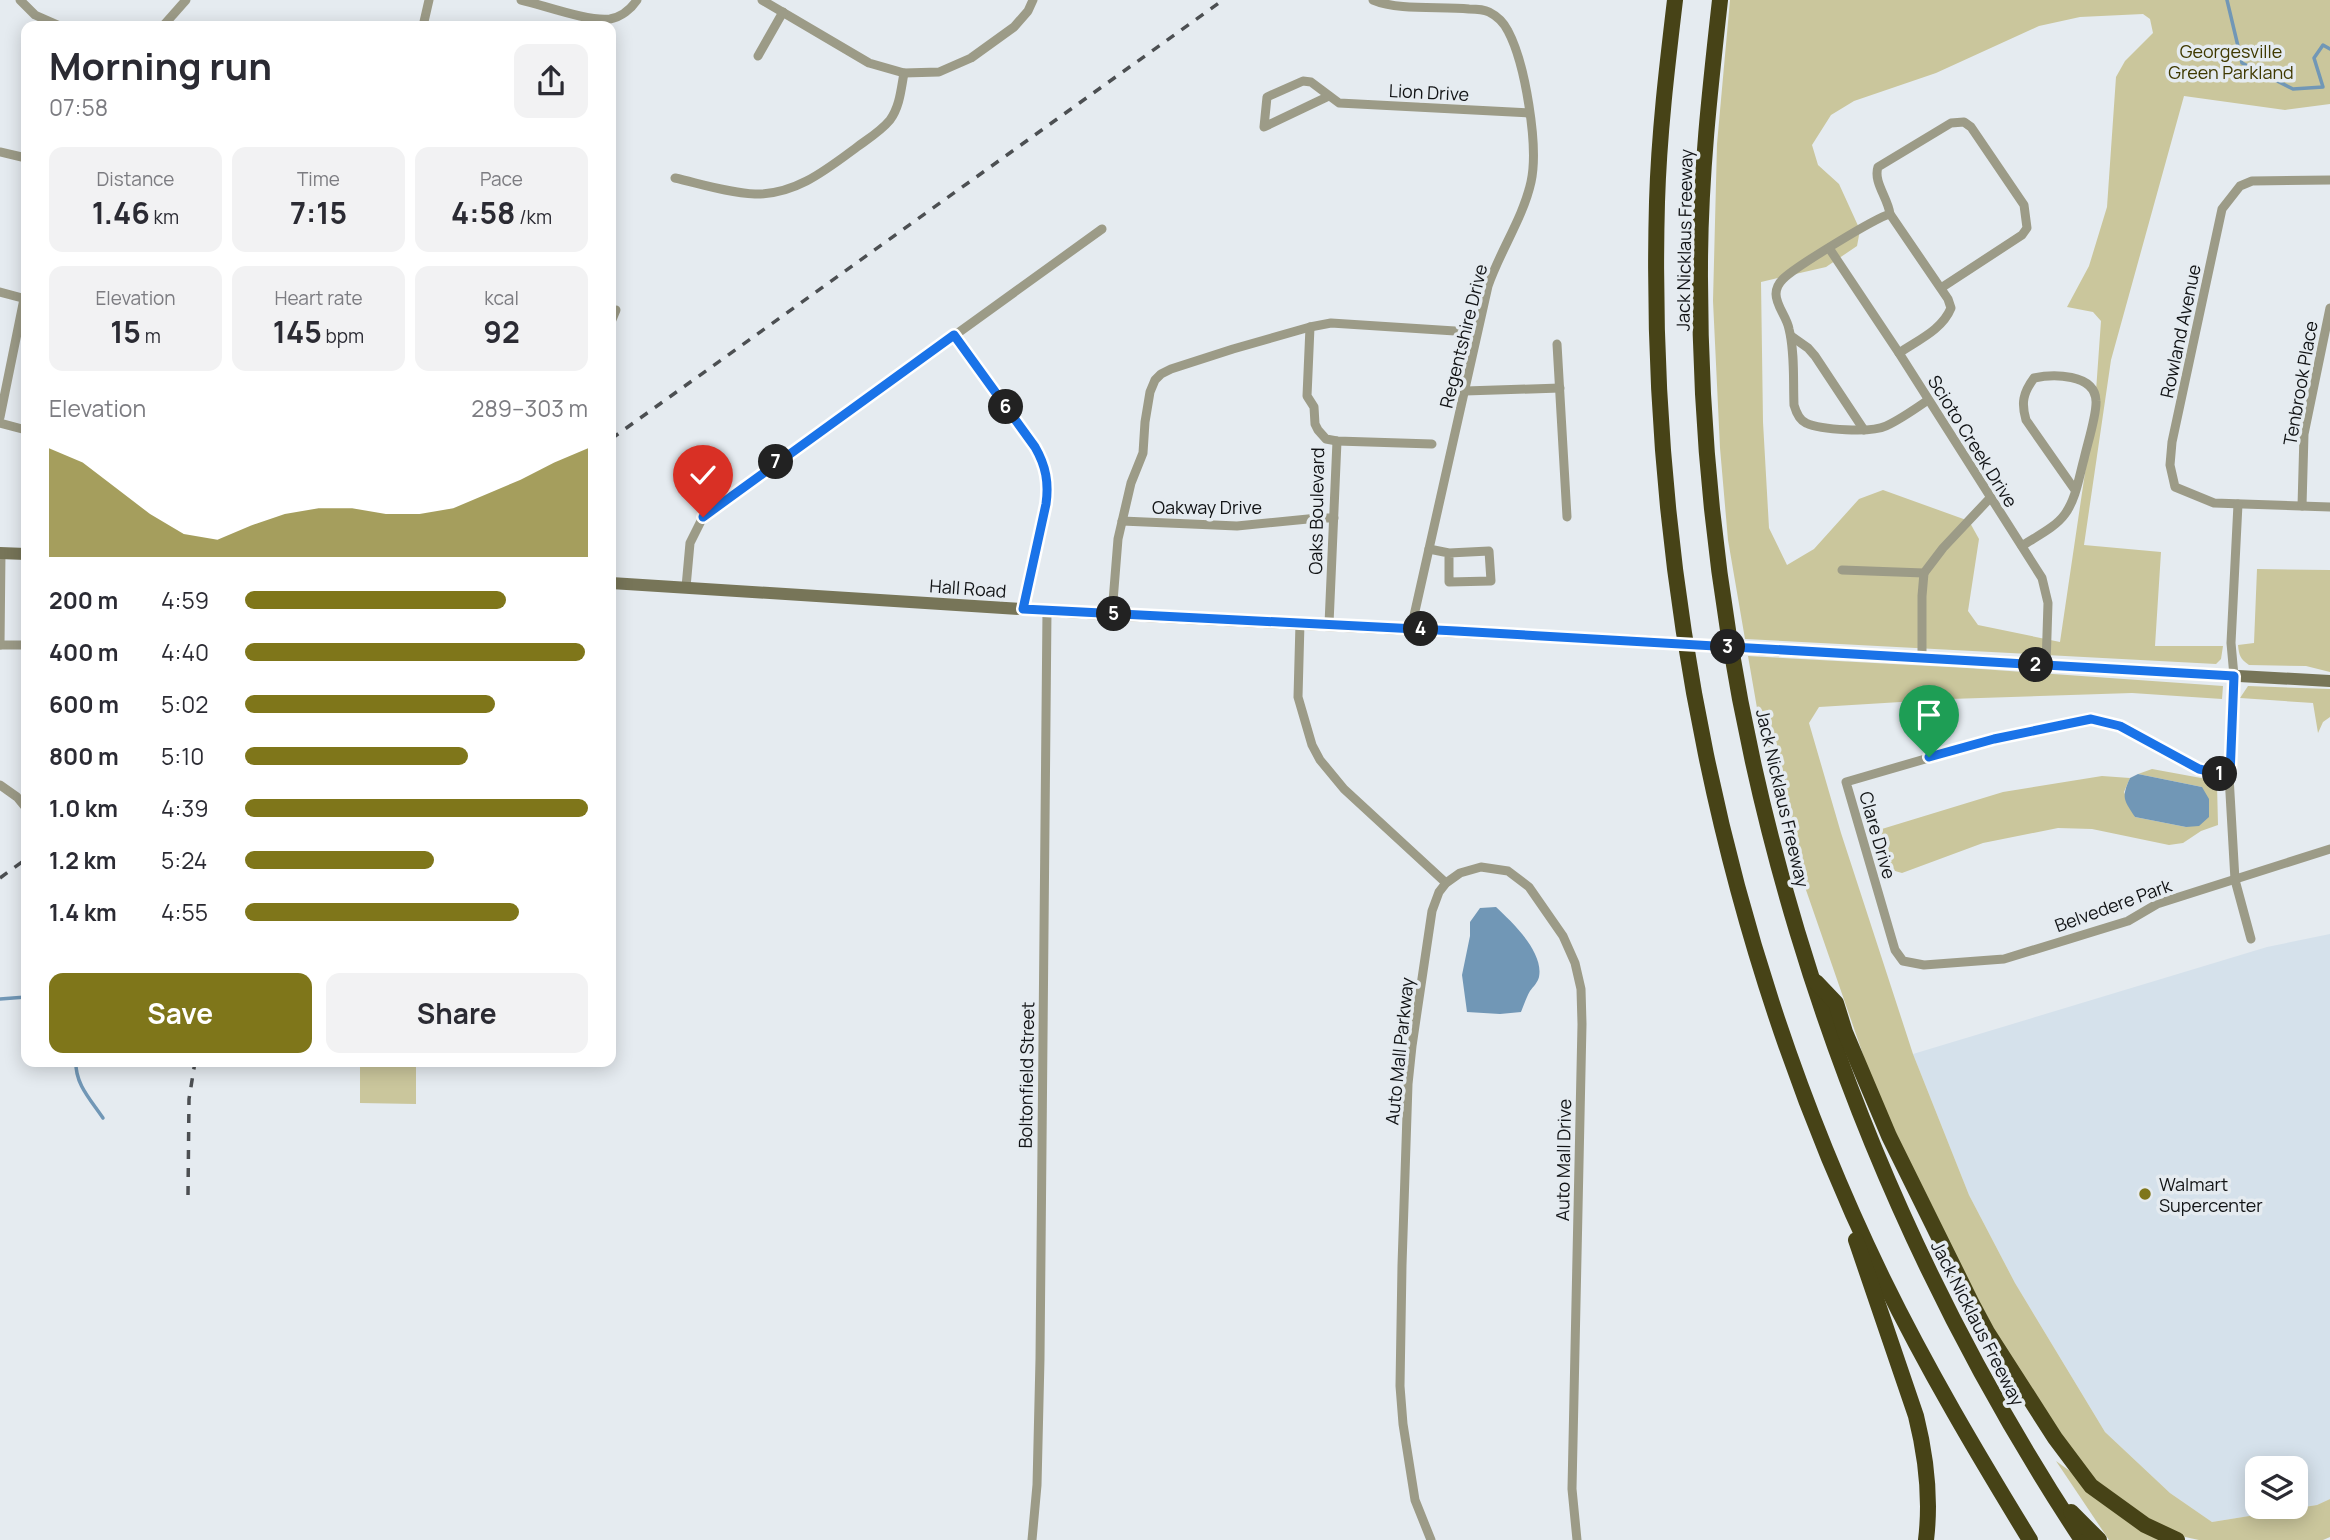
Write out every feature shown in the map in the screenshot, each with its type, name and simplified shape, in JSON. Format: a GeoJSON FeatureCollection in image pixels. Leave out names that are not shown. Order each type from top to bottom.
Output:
{"type":"FeatureCollection","features":[{"type":"Feature","properties":{"kind":"highway","name":"Jack Nicklaus Freeway"},"geometry":{"type":"LineString","coordinates":[[1675,0],[1657,205],[1657,308],[1664,450],[1682,620],[1715,792],[1739,892],[1783,1034],[1831,1161],[1882,1276],[1910,1331],[1959,1422],[2030,1540]]}},
{"type":"Feature","properties":{"kind":"highway","name":"Jack Nicklaus Freeway"},"geometry":{"type":"LineString","coordinates":[[1720,0],[1701,202],[1700,269],[1706,451],[1727,624],[1751,757],[1782,885],[1849,1088],[1876,1157],[1913,1238],[1988,1386],[2082,1540]]}},
{"type":"Feature","properties":{"kind":"highway"},"geometry":{"type":"LineString","coordinates":[[1811,977],[1836,1003],[1845,1032],[1889,1136],[1978,1315],[2056,1438],[2091,1486],[2145,1525],[2177,1540]]}},
{"type":"Feature","properties":{"kind":"highway"},"geometry":{"type":"LineString","coordinates":[[1831,1161],[1916,1416],[1923,1445],[1927,1486],[1926,1540]]}},
{"type":"Feature","properties":{"kind":"highway"},"geometry":{"type":"LineString","coordinates":[[2052,1494],[2099,1540]]}},
{"type":"Feature","properties":{"kind":"main road"},"geometry":{"type":"LineString","coordinates":[[0,553],[21,554]]}},
{"type":"Feature","properties":{"kind":"main road","name":"Hall Road"},"geometry":{"type":"LineString","coordinates":[[616,583],[1023,609],[2330,681]]}},
{"type":"Feature","properties":{"kind":"street"},"geometry":{"type":"LineString","coordinates":[[20,0],[35,15],[49,21]]}},
{"type":"Feature","properties":{"kind":"street"},"geometry":{"type":"LineString","coordinates":[[167,21],[186,0]]}},
{"type":"Feature","properties":{"kind":"street"},"geometry":{"type":"LineString","coordinates":[[424,21],[429,0]]}},
{"type":"Feature","properties":{"kind":"street"},"geometry":{"type":"LineString","coordinates":[[521,0],[595,18],[610,19],[625,13],[638,0]]}},
{"type":"Feature","properties":{"kind":"street"},"geometry":{"type":"LineString","coordinates":[[762,0],[869,63],[904,73],[939,72],[971,58],[1014,27],[1033,0]]}},
{"type":"Feature","properties":{"kind":"street","name":"Regentshire Drive"},"geometry":{"type":"LineString","coordinates":[[1373,0],[1406,6],[1453,4],[1485,10],[1504,24],[1515,48],[1529,113],[1534,153],[1531,183],[1488,286],[1411,629]]}},
{"type":"Feature","properties":{"kind":"street"},"geometry":{"type":"LineString","coordinates":[[758,56],[783,12]]}},
{"type":"Feature","properties":{"kind":"street"},"geometry":{"type":"LineString","coordinates":[[675,178],[755,194],[778,192],[800,185],[868,139],[890,120],[897,106],[904,73]]}},
{"type":"Feature","properties":{"kind":"street","name":"Lion Drive"},"geometry":{"type":"LineString","coordinates":[[1329,96],[1264,127],[1267,97],[1303,81],[1311,82],[1339,103],[1529,113]]}},
{"type":"Feature","properties":{"kind":"street"},"geometry":{"type":"LineString","coordinates":[[1899,353],[1940,326],[1951,308],[1941,288],[1890,214],[1877,179],[1878,167],[1951,123],[1964,122],[1971,127],[2024,205],[2028,228],[2022,235],[1941,288]]}},
{"type":"Feature","properties":{"kind":"street"},"geometry":{"type":"LineString","coordinates":[[0,152],[21,157]]}},
{"type":"Feature","properties":{"kind":"street","name":"Rowland Avenue"},"geometry":{"type":"LineString","coordinates":[[2238,504],[2214,503],[2175,487],[2170,465],[2172,442],[2222,209],[2240,186],[2252,181],[2330,180]]}},
{"type":"Feature","properties":{"kind":"street"},"geometry":{"type":"LineString","coordinates":[[1890,214],[1829,248],[1785,277],[1778,285],[1776,293],[1791,336],[1794,405],[1805,423],[1864,430],[1886,426],[1928,400]]}},
{"type":"Feature","properties":{"kind":"street"},"geometry":{"type":"LineString","coordinates":[[686,587],[690,544],[703,517],[1102,229]]}},
{"type":"Feature","properties":{"kind":"street","name":"Scioto Creek Drive"},"geometry":{"type":"LineString","coordinates":[[1829,248],[2042,578],[2047,590],[2046,666]]}},
{"type":"Feature","properties":{"kind":"street"},"geometry":{"type":"LineString","coordinates":[[0,292],[21,298]]}},
{"type":"Feature","properties":{"kind":"street","name":"Tenbrook Place"},"geometry":{"type":"LineString","coordinates":[[2302,506],[2304,434],[2330,309]]}},
{"type":"Feature","properties":{"kind":"street"},"geometry":{"type":"LineString","coordinates":[[0,417],[21,318]]}},
{"type":"Feature","properties":{"kind":"street"},"geometry":{"type":"LineString","coordinates":[[1112,614],[1118,539],[1131,483],[1143,453],[1145,422],[1155,380],[1171,369],[1310,327],[1335,323],[1455,331]]}},
{"type":"Feature","properties":{"kind":"street","name":"Oaks Boulevard"},"geometry":{"type":"LineString","coordinates":[[1310,327],[1307,396],[1314,407],[1318,430],[1326,439],[1337,442],[1329,624]]}},
{"type":"Feature","properties":{"kind":"street"},"geometry":{"type":"LineString","coordinates":[[954,335],[1035,447],[1046,474],[1046,504],[1023,609]]}},
{"type":"Feature","properties":{"kind":"street"},"geometry":{"type":"LineString","coordinates":[[1791,336],[1815,356],[1864,430]]}},
{"type":"Feature","properties":{"kind":"street"},"geometry":{"type":"LineString","coordinates":[[1557,344],[1567,517]]}},
{"type":"Feature","properties":{"kind":"street"},"geometry":{"type":"LineString","coordinates":[[2022,546],[2062,518],[2072,500],[2075,490],[2096,401],[2094,393],[2086,383],[2058,374],[2034,379],[2024,391],[2023,411],[2026,420],[2075,490]]}},
{"type":"Feature","properties":{"kind":"street"},"geometry":{"type":"LineString","coordinates":[[1465,391],[1559,388]]}},
{"type":"Feature","properties":{"kind":"street"},"geometry":{"type":"LineString","coordinates":[[0,423],[21,429]]}},
{"type":"Feature","properties":{"kind":"street"},"geometry":{"type":"LineString","coordinates":[[1337,442],[1432,444]]}},
{"type":"Feature","properties":{"kind":"street"},"geometry":{"type":"LineString","coordinates":[[1922,659],[1924,573],[1943,548],[1990,498]]}},
{"type":"Feature","properties":{"kind":"street"},"geometry":{"type":"LineString","coordinates":[[2251,939],[2235,880],[2230,776],[2234,676],[2231,643],[2238,504],[2330,507]]}},
{"type":"Feature","properties":{"kind":"street","name":"Oakway Drive"},"geometry":{"type":"LineString","coordinates":[[1122,521],[1237,526],[1318,517],[1334,518]]}},
{"type":"Feature","properties":{"kind":"street"},"geometry":{"type":"LineString","coordinates":[[1429,549],[1449,553],[1489,551],[1491,580],[1449,582],[1449,553]]}},
{"type":"Feature","properties":{"kind":"street"},"geometry":{"type":"LineString","coordinates":[[0,553],[0,645],[21,645]]}},
{"type":"Feature","properties":{"kind":"street"},"geometry":{"type":"LineString","coordinates":[[1842,570],[1924,573]]}},
{"type":"Feature","properties":{"kind":"street","name":"Boltonfield Street"},"geometry":{"type":"LineString","coordinates":[[1032,1540],[1037,1485],[1040,1372],[1047,610]]}},
{"type":"Feature","properties":{"kind":"street"},"geometry":{"type":"LineString","coordinates":[[1300,623],[1298,697],[1312,745],[1320,760],[1344,789],[1446,883]]}},
{"type":"Feature","properties":{"kind":"street","name":"Clare Drive"},"geometry":{"type":"LineString","coordinates":[[1903,961],[1895,950],[1846,782],[1994,739],[2091,719],[2120,726],[2199,769],[2230,776]]}},
{"type":"Feature","properties":{"kind":"street"},"geometry":{"type":"LineString","coordinates":[[0,785],[21,802]]}},
{"type":"Feature","properties":{"kind":"street","name":"Belvedere Park"},"geometry":{"type":"LineString","coordinates":[[1903,961],[1924,965],[2004,959],[2128,920],[2157,904],[2330,849]]}},
{"type":"Feature","properties":{"kind":"street","name":"Auto Mall Drive"},"geometry":{"type":"LineString","coordinates":[[1446,883],[1460,873],[1481,867],[1508,871],[1522,880],[1563,936],[1575,963],[1581,989],[1572,1489],[1577,1540]]}},
{"type":"Feature","properties":{"kind":"street","name":"Auto Mall Parkway"},"geometry":{"type":"LineString","coordinates":[[1431,1540],[1415,1500],[1402,1424],[1402,1279],[1408,1084],[1412,1046],[1432,911],[1439,892],[1446,883]]}},
{"type":"Feature","properties":{"kind":"shaded area"},"geometry":{"type":"Polygon","coordinates":[[[2330,934],[2330,1499],[2308,1506],[2308,1456],[2245,1456],[2245,1517],[2212,1522],[2170,1493],[2105,1432],[2015,1283],[1969,1195],[1913,1054],[2267,947],[2330,934]]]}},
{"type":"Feature","properties":{"kind":"green space","name":"Georgesville Green Parkland"},"geometry":{"type":"Polygon","coordinates":[[[1730,0],[2330,0],[2330,104],[2285,110],[2184,96],[2111,360],[2084,545],[2161,552],[2155,646],[2223,646],[2221,659],[2216,664],[1745,639],[1728,540],[1720,448],[1713,301],[1717,144],[1730,0]],[[2143,14],[2080,17],[2039,26],[1936,73],[1854,101],[1831,115],[1812,145],[1818,165],[1839,184],[1860,230],[1857,246],[1826,267],[1761,282],[1763,422],[1769,528],[1787,565],[1814,549],[1859,499],[1883,490],[1969,521],[1979,539],[1968,611],[1978,625],[2060,642],[2095,405],[2101,321],[2093,312],[2067,307],[2089,266],[2107,207],[2116,77],[2125,61],[2153,33],[2150,19],[2143,14]]]}},
{"type":"Feature","properties":{"kind":"green space"},"geometry":{"type":"Polygon","coordinates":[[[2257,569],[2330,570],[2330,672],[2306,666],[2249,665],[2242,659],[2238,645],[2254,643],[2257,569]]]}},
{"type":"Feature","properties":{"kind":"green space"},"geometry":{"type":"Polygon","coordinates":[[[1748,656],[2223,686],[2222,699],[2132,693],[1950,699],[1819,707],[1809,723],[1841,833],[1913,1054],[1969,1195],[2015,1283],[2105,1432],[2170,1493],[2212,1522],[2245,1517],[2245,1519],[2308,1519],[2308,1506],[2330,1499],[2330,1537],[2323,1540],[2199,1540],[2176,1535],[2108,1493],[2082,1466],[2006,1351],[1955,1257],[1876,1092],[1788,838],[1757,708],[1748,656]]]}},
{"type":"Feature","properties":{"kind":"green space"},"geometry":{"type":"Polygon","coordinates":[[[2248,686],[2330,689],[2330,717],[2323,722],[2318,733],[2313,703],[2240,698],[2248,686]]]}},
{"type":"Feature","properties":{"kind":"green space"},"geometry":{"type":"Polygon","coordinates":[[[2152,769],[2212,780],[2217,784],[2218,825],[2201,831],[2183,843],[2169,845],[2092,829],[2058,828],[1983,843],[1902,873],[1881,867],[1872,832],[2003,792],[2102,776],[2130,778],[2124,792],[2135,817],[2186,827],[2202,787],[2138,774],[2152,769]]]}},
{"type":"Feature","properties":{"kind":"green space"},"geometry":{"type":"Polygon","coordinates":[[[360,1067],[416,1067],[416,1104],[360,1103],[360,1067]]]}},
{"type":"Feature","properties":{"kind":"green space"},"geometry":{"type":"Polygon","coordinates":[[[2056,1461],[2165,1540],[2109,1540],[2056,1461]]]}},
{"type":"Feature","properties":{"kind":"water"},"geometry":{"type":"Polygon","coordinates":[[[2138,774],[2202,787],[2209,799],[2209,817],[2199,826],[2186,827],[2135,817],[2126,802],[2125,790],[2130,778],[2138,774]]]}},
{"type":"Feature","properties":{"kind":"water"},"geometry":{"type":"Polygon","coordinates":[[[1496,907],[1532,948],[1537,958],[1539,977],[1521,1012],[1467,1012],[1462,975],[1470,922],[1480,908],[1496,907]]]}},
{"type":"Feature","properties":{"kind":"waterway"},"geometry":{"type":"LineString","coordinates":[[2227,0],[2242,63],[2293,89],[2323,87],[2314,58],[2323,45],[2330,49]]}},
{"type":"Feature","properties":{"kind":"waterway"},"geometry":{"type":"LineString","coordinates":[[0,999],[21,997]]}},
{"type":"Feature","properties":{"kind":"waterway"},"geometry":{"type":"LineString","coordinates":[[76,1067],[81,1085],[103,1118]]}},
{"type":"Feature","properties":{"kind":"railway"},"geometry":{"type":"LineString","coordinates":[[616,435],[1223,0]]}},
{"type":"Feature","properties":{"kind":"railway"},"geometry":{"type":"LineString","coordinates":[[0,878],[21,863]]}},
{"type":"Feature","properties":{"kind":"railway"},"geometry":{"type":"LineString","coordinates":[[188,1195],[189,1099],[194,1067]]}},
{"type":"Feature","properties":{"kind":"place","name":"Walmart Supercenter"},"geometry":{"type":"Point","coordinates":[2145,1194]}},
{"type":"Feature","properties":{"kind":"route"},"geometry":{"type":"LineString","coordinates":[[703,517],[954,335],[1035,447],[1046,474],[1046,504],[1023,609],[2234,676],[2230,776],[2199,769],[2120,726],[2091,719],[1994,739],[1929,757]]}}]}
